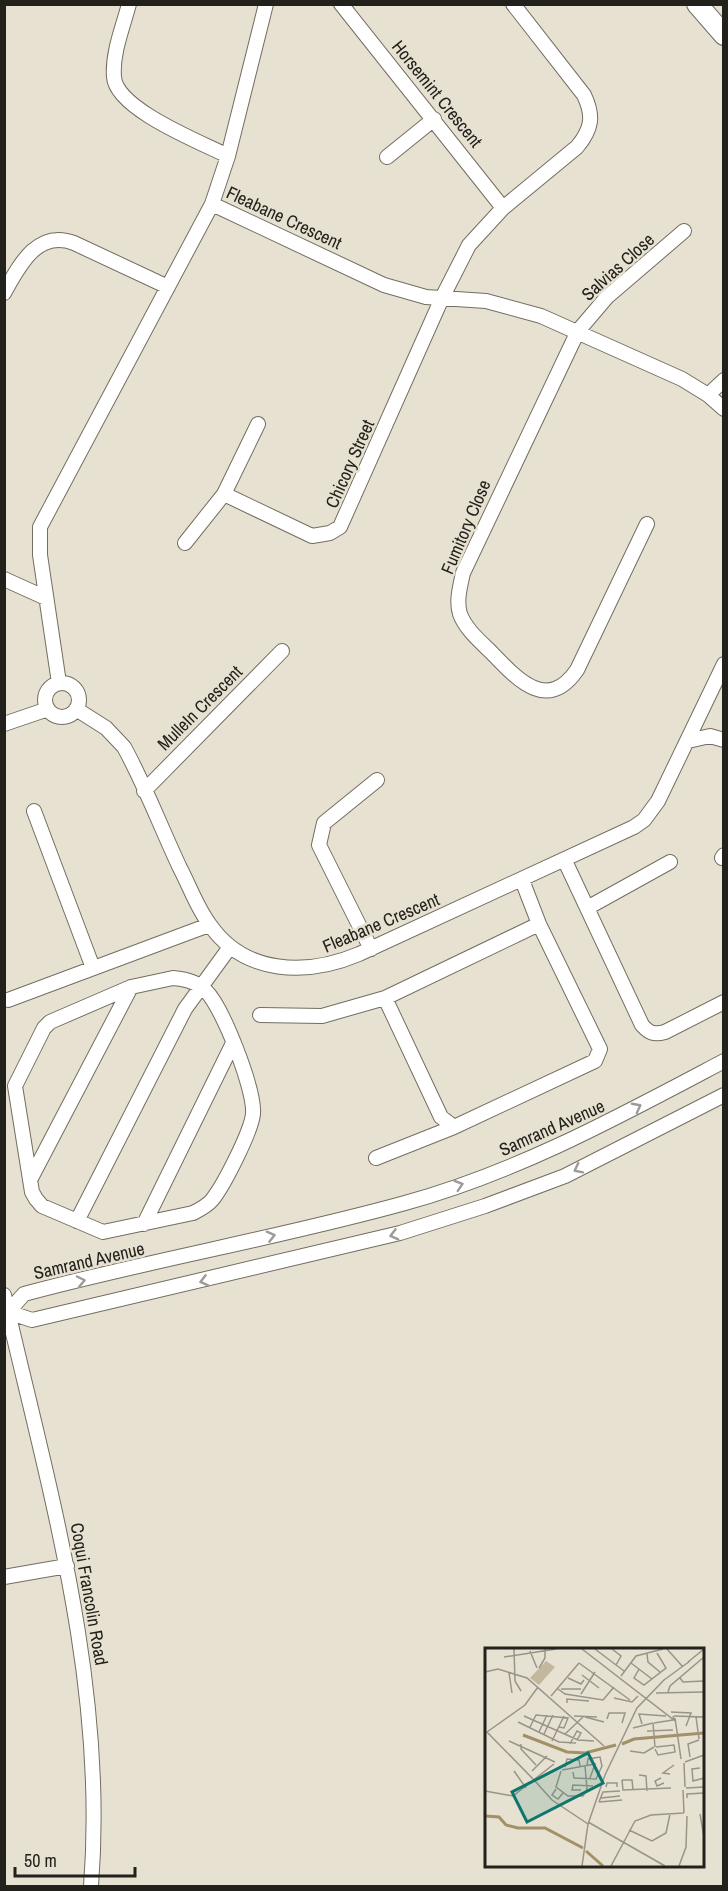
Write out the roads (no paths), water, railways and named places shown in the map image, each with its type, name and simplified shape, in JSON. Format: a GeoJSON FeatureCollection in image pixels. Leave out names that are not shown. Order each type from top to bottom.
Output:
{"type":"FeatureCollection","features":[{"type":"Feature","properties":{"kind":"main road"},"geometry":{"type":"LineString","coordinates":[[697,4],[723,35]]}},
{"type":"Feature","properties":{"kind":"street"},"geometry":{"type":"LineString","coordinates":[[129,4],[114,68],[115,85],[119,94],[139,110],[228,156]]}},
{"type":"Feature","properties":{"kind":"street"},"geometry":{"type":"LineString","coordinates":[[212,204],[228,156],[266,4]]}},
{"type":"Feature","properties":{"kind":"street","name":"Horsemint Crescent"},"geometry":{"type":"LineString","coordinates":[[341,4],[503,208]]}},
{"type":"Feature","properties":{"kind":"street","name":"Chicory Street"},"geometry":{"type":"LineString","coordinates":[[224,494],[312,536],[330,533],[340,527],[442,297],[469,245],[503,208],[577,147],[592,123],[591,109],[584,95],[513,4]]}},
{"type":"Feature","properties":{"kind":"street"},"geometry":{"type":"LineString","coordinates":[[387,157],[434,119]]}},
{"type":"Feature","properties":{"kind":"street","name":"Fleabane Crescent"},"geometry":{"type":"LineString","coordinates":[[59,683],[39,546],[44,518],[212,204],[384,285],[426,297],[486,301],[541,316],[579,331],[682,379],[708,395],[723,409]]}},
{"type":"Feature","properties":{"kind":"street","name":"Salvias Close"},"geometry":{"type":"LineString","coordinates":[[579,331],[607,297],[684,231]]}},
{"type":"Feature","properties":{"kind":"street"},"geometry":{"type":"LineString","coordinates":[[4,293],[31,250],[57,239],[74,243],[168,287]]}},
{"type":"Feature","properties":{"kind":"street","name":"Fumitory Close"},"geometry":{"type":"LineString","coordinates":[[579,331],[463,573],[458,602],[466,626],[520,681],[533,688],[558,688],[569,681],[577,670],[646,524]]}},
{"type":"Feature","properties":{"kind":"street"},"geometry":{"type":"LineString","coordinates":[[708,395],[723,380]]}},
{"type":"Feature","properties":{"kind":"street"},"geometry":{"type":"LineString","coordinates":[[185,543],[224,494],[258,424]]}},
{"type":"Feature","properties":{"kind":"street"},"geometry":{"type":"LineString","coordinates":[[4,579],[46,598]]}},
{"type":"Feature","properties":{"kind":"street","name":"MulleIn Crescent"},"geometry":{"type":"LineString","coordinates":[[144,791],[282,651]]}},
{"type":"Feature","properties":{"kind":"street","name":"Fleabane Crescent"},"geometry":{"type":"LineString","coordinates":[[76,709],[106,728],[118,739],[131,759],[144,791],[209,925],[230,947],[264,964],[304,969],[339,963],[371,949],[565,861],[644,820],[658,801],[723,664]]}},
{"type":"Feature","properties":{"kind":"street"},"geometry":{"type":"LineString","coordinates":[[59,683],[73,688],[78,701],[76,709],[64,717],[56,716],[48,709],[45,699],[47,692],[59,683]]}},
{"type":"Feature","properties":{"kind":"street"},"geometry":{"type":"LineString","coordinates":[[4,724],[48,709]]}},
{"type":"Feature","properties":{"kind":"street"},"geometry":{"type":"LineString","coordinates":[[688,741],[710,736],[723,740]]}},
{"type":"Feature","properties":{"kind":"street"},"geometry":{"type":"LineString","coordinates":[[371,949],[319,845],[320,833],[329,818],[377,780]]}},
{"type":"Feature","properties":{"kind":"street"},"geometry":{"type":"LineString","coordinates":[[34,812],[93,968]]}},
{"type":"Feature","properties":{"kind":"street"},"geometry":{"type":"LineString","coordinates":[[565,861],[642,1025],[648,1031],[656,1034],[665,1032],[723,1002]]}},
{"type":"Feature","properties":{"kind":"street"},"geometry":{"type":"LineString","coordinates":[[587,908],[670,862]]}},
{"type":"Feature","properties":{"kind":"street"},"geometry":{"type":"LineString","coordinates":[[376,1158],[454,1127],[592,1064],[600,1053],[539,924],[522,880]]}},
{"type":"Feature","properties":{"kind":"street"},"geometry":{"type":"LineString","coordinates":[[260,1015],[322,1016],[385,998],[539,924]]}},
{"type":"Feature","properties":{"kind":"street"},"geometry":{"type":"LineString","coordinates":[[8,1000],[209,925]]}},
{"type":"Feature","properties":{"kind":"street"},"geometry":{"type":"LineString","coordinates":[[76,1221],[185,1009],[230,947]]}},
{"type":"Feature","properties":{"kind":"street"},"geometry":{"type":"LineString","coordinates":[[173,978],[201,986],[216,1004],[233,1043],[252,1098],[253,1111],[250,1130],[211,1201],[193,1213],[103,1232],[42,1206],[32,1192],[16,1096],[17,1078],[44,1028],[50,1022],[131,987],[173,978]]}},
{"type":"Feature","properties":{"kind":"street"},"geometry":{"type":"LineString","coordinates":[[30,1180],[131,987]]}},
{"type":"Feature","properties":{"kind":"street"},"geometry":{"type":"LineString","coordinates":[[385,998],[441,1117],[454,1127]]}},
{"type":"Feature","properties":{"kind":"street"},"geometry":{"type":"LineString","coordinates":[[144,1224],[233,1043]]}},
{"type":"Feature","properties":{"kind":"street","name":"Samrand Avenue"},"geometry":{"type":"LineString","coordinates":[[6,1312],[24,1294],[406,1203],[486,1176],[594,1131],[723,1061]]}},
{"type":"Feature","properties":{"kind":"street"},"geometry":{"type":"LineString","coordinates":[[6,1312],[32,1320],[400,1233],[485,1206],[565,1176],[723,1095]]}},
{"type":"Feature","properties":{"kind":"street","name":"Coqui Francolin Road"},"geometry":{"type":"LineString","coordinates":[[4,1295],[6,1312],[50,1479],[82,1653],[95,1784],[96,1828],[91,1887]]}},
{"type":"Feature","properties":{"kind":"street"},"geometry":{"type":"LineString","coordinates":[[4,1577],[67,1566]]}}]}
